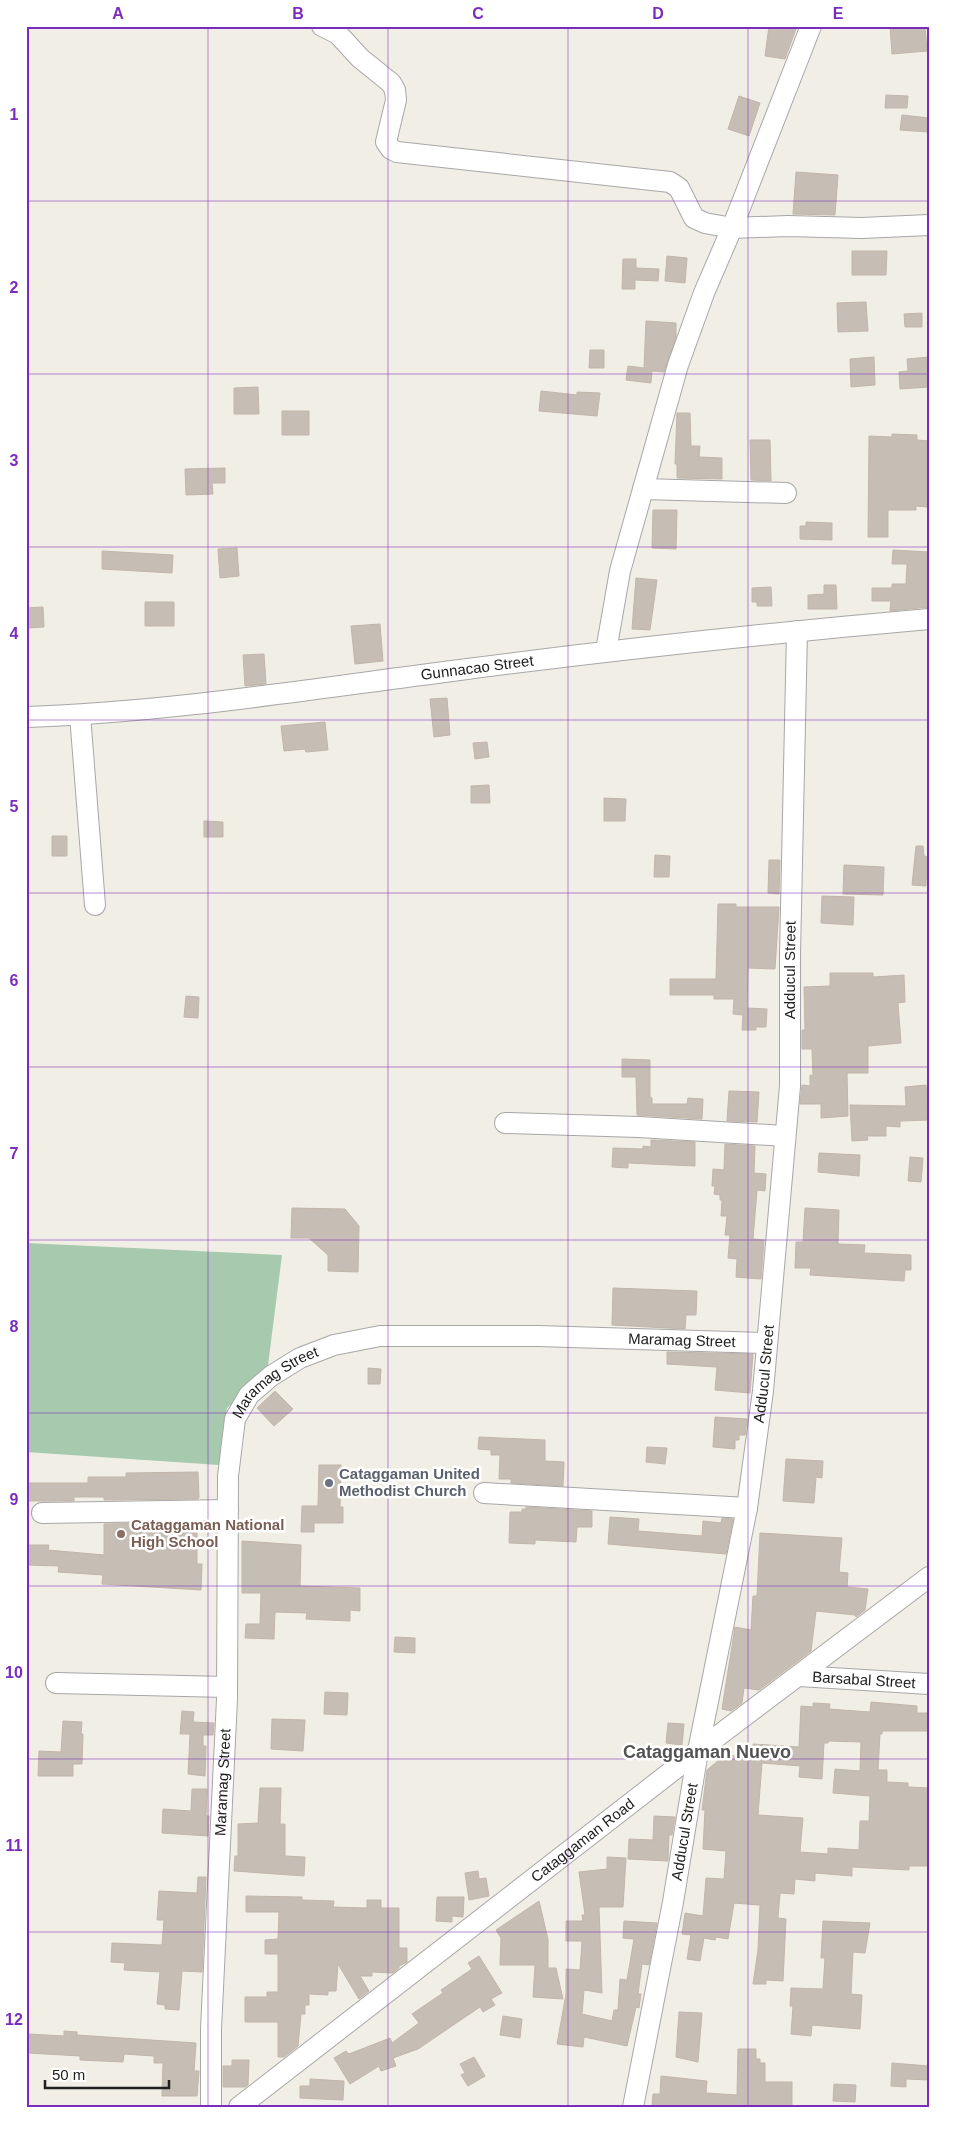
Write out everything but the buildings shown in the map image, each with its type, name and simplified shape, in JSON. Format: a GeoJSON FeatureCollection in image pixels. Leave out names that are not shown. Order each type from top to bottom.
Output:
{"type":"FeatureCollection","features":[{"type":"Feature","properties":{"kind":"street"},"geometry":{"type":"LineString","coordinates":[[322,26],[338,34],[360,58],[391,83],[396,100],[386,142],[391,149],[407,154],[670,182],[679,188],[694,218],[705,223],[732,228],[788,226],[862,228],[929,225]]}},
{"type":"Feature","properties":{"kind":"street"},"geometry":{"type":"LineString","coordinates":[[606,651],[620,571],[678,365],[704,293],[732,228],[811,26]]}},
{"type":"Feature","properties":{"kind":"street"},"geometry":{"type":"LineString","coordinates":[[642,489],[786,493]]}},
{"type":"Feature","properties":{"kind":"street","name":"Gunnacao Street"},"geometry":{"type":"LineString","coordinates":[[26,717],[80,715],[228,700],[606,651],[929,619]]}},
{"type":"Feature","properties":{"kind":"street","name":"Adducul Street"},"geometry":{"type":"LineString","coordinates":[[634,2107],[673,1902],[698,1751],[747,1508],[763,1390],[790,1086],[790,944],[798,631]]}},
{"type":"Feature","properties":{"kind":"street"},"geometry":{"type":"LineString","coordinates":[[80,715],[95,905]]}},
{"type":"Feature","properties":{"kind":"street"},"geometry":{"type":"LineString","coordinates":[[505,1123],[639,1127],[786,1136]]}},
{"type":"Feature","properties":{"kind":"street","name":"Maramag Street"},"geometry":{"type":"LineString","coordinates":[[211,2107],[211,2029],[227,1687],[230,1458],[235,1419],[249,1395],[271,1376],[300,1358],[334,1345],[380,1336],[442,1334],[767,1344]]}},
{"type":"Feature","properties":{"kind":"street"},"geometry":{"type":"LineString","coordinates":[[484,1493],[747,1508]]}},
{"type":"Feature","properties":{"kind":"street"},"geometry":{"type":"LineString","coordinates":[[42,1513],[228,1510]]}},
{"type":"Feature","properties":{"kind":"street","name":"Cataggaman Road"},"geometry":{"type":"LineString","coordinates":[[239,2107],[698,1751],[929,1577]]}},
{"type":"Feature","properties":{"kind":"street","name":"Barsabal Street"},"geometry":{"type":"LineString","coordinates":[[799,1676],[929,1684]]}},
{"type":"Feature","properties":{"kind":"street"},"geometry":{"type":"LineString","coordinates":[[56,1683],[227,1687]]}},
{"type":"Feature","properties":{"kind":"green space"},"geometry":{"type":"Polygon","coordinates":[[[26,1243],[282,1255],[267,1373],[227,1408],[219,1465],[26,1452],[26,1243]]]}},
{"type":"Feature","properties":{"kind":"place","name":"Cataggaman United Methodist Church"},"geometry":{"type":"Point","coordinates":[329,1483]}},
{"type":"Feature","properties":{"kind":"place","name":"Cataggaman National High School"},"geometry":{"type":"Point","coordinates":[121,1534]}},
{"type":"Feature","properties":{"kind":"district","name":"Cataggaman Nuevo"},"geometry":{"type":"Point","coordinates":[707,1752]}}]}
